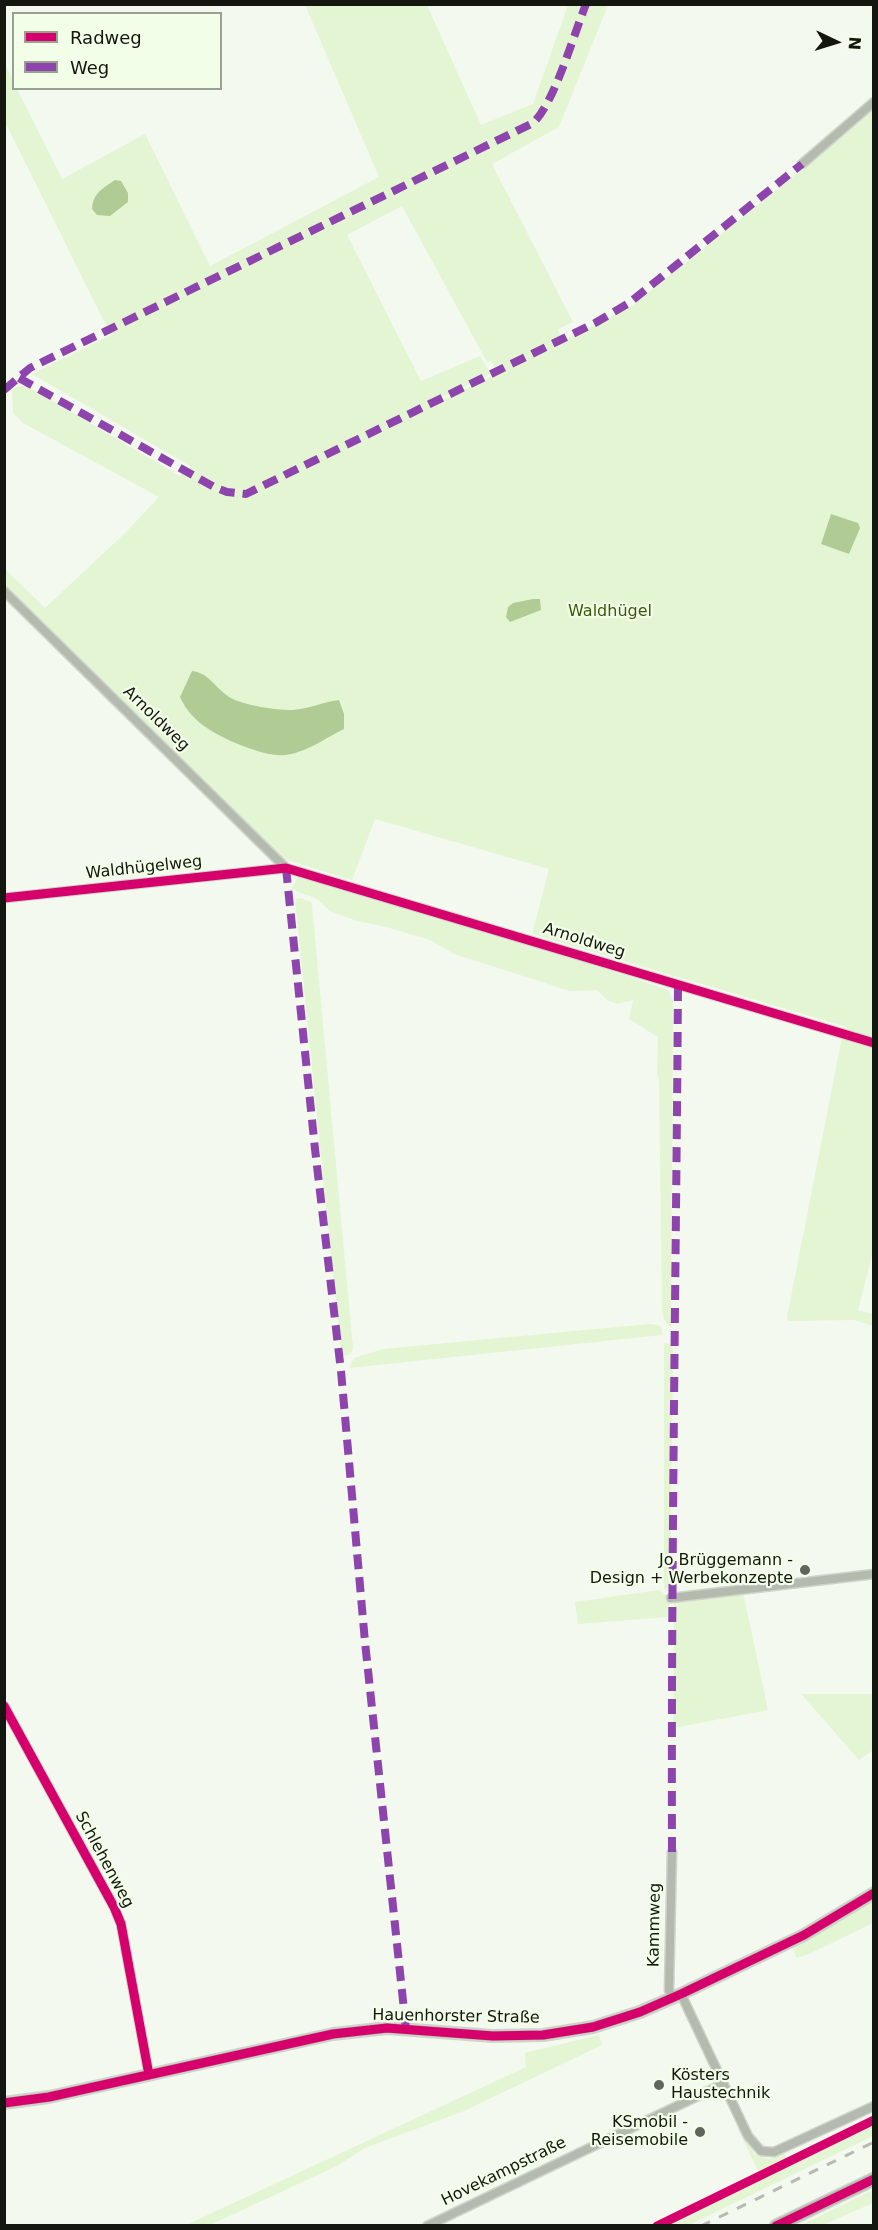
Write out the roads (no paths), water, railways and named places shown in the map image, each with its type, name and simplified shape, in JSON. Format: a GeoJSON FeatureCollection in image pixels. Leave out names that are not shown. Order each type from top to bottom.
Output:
{"type":"FeatureCollection","features":[{"type":"Feature","properties":{"kind":"main road"},"geometry":{"type":"LineString","coordinates":[[776,2226],[873,2179]]}},
{"type":"Feature","properties":{"kind":"street"},"geometry":{"type":"LineString","coordinates":[[802,164],[873,102]]}},
{"type":"Feature","properties":{"kind":"street","name":"Arnoldweg"},"geometry":{"type":"LineString","coordinates":[[4,591],[286,868],[873,1043]]}},
{"type":"Feature","properties":{"kind":"street","name":"Waldhügelweg"},"geometry":{"type":"LineString","coordinates":[[4,898],[286,868]]}},
{"type":"Feature","properties":{"kind":"street"},"geometry":{"type":"LineString","coordinates":[[671,1598],[873,1574]]}},
{"type":"Feature","properties":{"kind":"street","name":"Schlehenweg"},"geometry":{"type":"LineString","coordinates":[[4,1706],[114,1907],[121,1924],[149,2075]]}},
{"type":"Feature","properties":{"kind":"street","name":"Kammweg"},"geometry":{"type":"LineString","coordinates":[[672,1852],[669,1990],[677,1996]]}},
{"type":"Feature","properties":{"kind":"street","name":"Hauenhorster Straße"},"geometry":{"type":"LineString","coordinates":[[4,2103],[49,2097],[333,2034],[387,2028],[493,2036],[543,2035],[593,2027],[640,2012],[677,1996],[804,1935],[873,1893]]}},
{"type":"Feature","properties":{"kind":"street"},"geometry":{"type":"LineString","coordinates":[[677,1996],[752,2142],[761,2151],[767,2153],[783,2149],[873,2106]]}},
{"type":"Feature","properties":{"kind":"street","name":"Hovekampstraße"},"geometry":{"type":"LineString","coordinates":[[427,2226],[723,2084]]}},
{"type":"Feature","properties":{"kind":"railway"},"geometry":{"type":"LineString","coordinates":[[701,2226],[874,2142]]}},
{"type":"Feature","properties":{"kind":"place","name":"Jo Brüggemann - Design + Werbekonzepte"},"geometry":{"type":"Point","coordinates":[805,1570]}},
{"type":"Feature","properties":{"kind":"place","name":"Kösters Haustechnik"},"geometry":{"type":"Point","coordinates":[659,2085]}},
{"type":"Feature","properties":{"kind":"place","name":"KSmobil - Reisemobile"},"geometry":{"type":"Point","coordinates":[700,2132]}},
{"type":"Feature","properties":{"kind":"park label","name":"Waldhügel"},"geometry":{"type":"Point","coordinates":[610,612]}}]}
